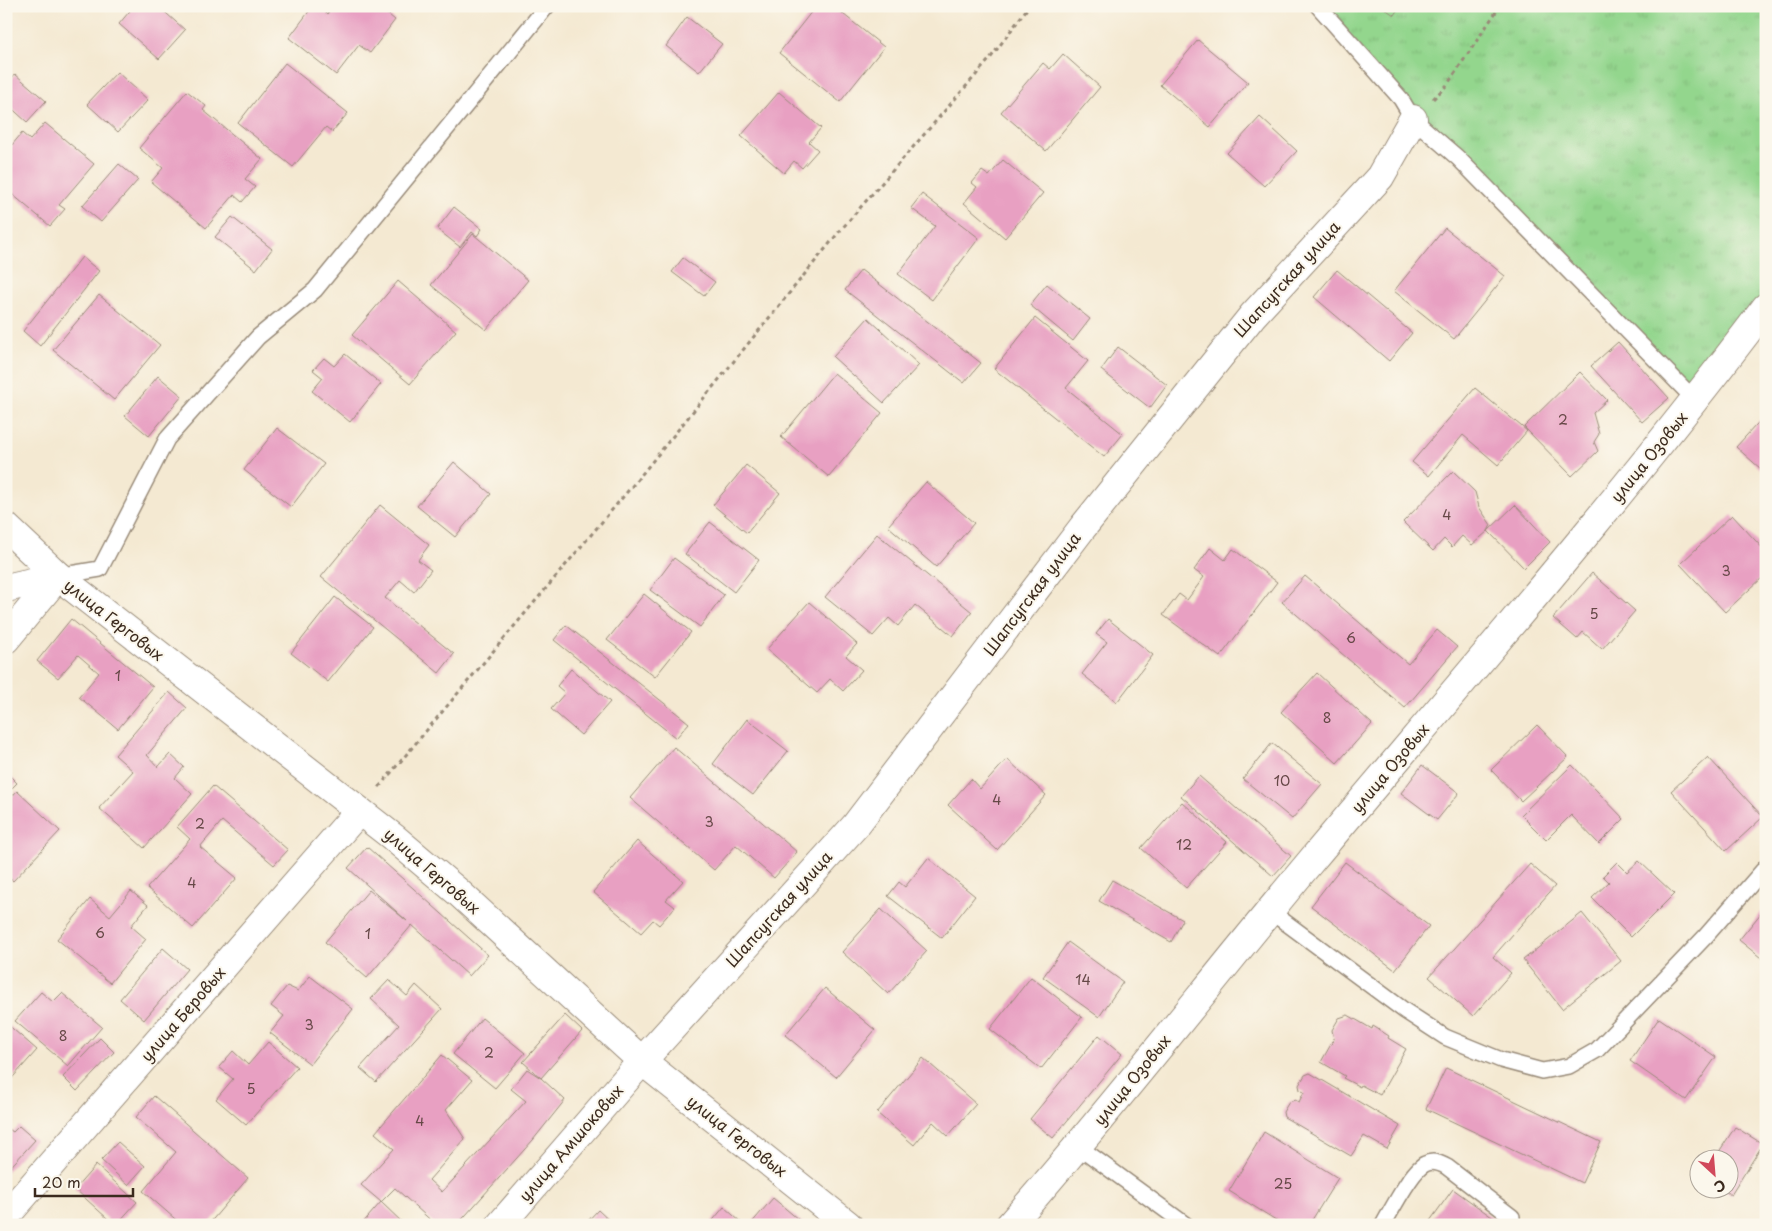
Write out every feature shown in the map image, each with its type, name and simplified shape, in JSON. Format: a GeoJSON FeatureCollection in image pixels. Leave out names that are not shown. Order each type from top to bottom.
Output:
{"type":"FeatureCollection","features":[{"type":"Feature","properties":{"kind":"street","name":"Шапсугская улица"},"geometry":{"type":"LineString","coordinates":[[642,1061],[855,826],[1083,527],[1241,330],[1380,176],[1413,120]]}},
{"type":"Feature","properties":{"kind":"street","name":"улица Озовых"},"geometry":{"type":"LineString","coordinates":[[1010,1225],[1078,1146],[1270,911],[1579,543],[1696,400],[1766,307]]}},
{"type":"Feature","properties":{"kind":"street","name":"улица Герговых"},"geometry":{"type":"LineString","coordinates":[[6,527],[58,576],[393,837],[458,892],[642,1061],[848,1225]]}},
{"type":"Feature","properties":{"kind":"street"},"geometry":{"type":"LineString","coordinates":[[6,588],[58,576]]}},
{"type":"Feature","properties":{"kind":"street"},"geometry":{"type":"LineString","coordinates":[[6,638],[58,576]]}},
{"type":"Feature","properties":{"kind":"street","name":"улица Беровых"},"geometry":{"type":"LineString","coordinates":[[6,1216],[359,811]]}},
{"type":"Feature","properties":{"kind":"street","name":"улица Амшоковых"},"geometry":{"type":"LineString","coordinates":[[500,1225],[642,1061]]}},
{"type":"Feature","properties":{"kind":"lane"},"geometry":{"type":"LineString","coordinates":[[58,576],[100,569],[167,438],[258,337],[315,290],[547,6]]}},
{"type":"Feature","properties":{"kind":"lane"},"geometry":{"type":"LineString","coordinates":[[1318,6],[1401,99],[1413,120],[1458,158],[1696,400]]}},
{"type":"Feature","properties":{"kind":"lane"},"geometry":{"type":"LineString","coordinates":[[1270,911],[1405,1011],[1445,1037],[1501,1060],[1542,1071],[1569,1066],[1597,1050],[1705,937],[1766,867]]}},
{"type":"Feature","properties":{"kind":"lane"},"geometry":{"type":"LineString","coordinates":[[1078,1146],[1186,1225]]}},
{"type":"Feature","properties":{"kind":"lane"},"geometry":{"type":"LineString","coordinates":[[1383,1225],[1414,1174],[1424,1164],[1439,1162],[1512,1217],[1512,1225]]}},
{"type":"Feature","properties":{"kind":"path"},"geometry":{"type":"LineString","coordinates":[[359,811],[638,479],[839,232],[989,60],[1029,6]]}},
{"type":"Feature","properties":{"kind":"path"},"geometry":{"type":"LineString","coordinates":[[1413,120],[1447,84],[1500,6]]}},
{"type":"Feature","properties":{"kind":"green space"},"geometry":{"type":"Polygon","coordinates":[[[1318,6],[1766,6],[1766,307],[1695,400],[1458,158],[1318,6]]]}},
{"type":"Feature","properties":{"kind":"building"},"geometry":{"type":"Polygon","coordinates":[[[134,6],[158,6],[185,30],[159,59],[119,24],[134,6]]]}},
{"type":"Feature","properties":{"kind":"building"},"geometry":{"type":"Polygon","coordinates":[[[313,6],[318,6],[327,14],[333,6],[378,6],[395,20],[370,53],[359,45],[336,75],[289,38],[313,6]]]}},
{"type":"Feature","properties":{"kind":"building"},"geometry":{"type":"Polygon","coordinates":[[[816,6],[833,6],[884,47],[840,102],[779,53],[816,6]]]}},
{"type":"Feature","properties":{"kind":"building"},"geometry":{"type":"Polygon","coordinates":[[[1381,6],[1400,6],[1394,15],[1381,6]]]}},
{"type":"Feature","properties":{"kind":"building"},"geometry":{"type":"Polygon","coordinates":[[[687,17],[722,44],[699,72],[666,46],[687,17]]]}},
{"type":"Feature","properties":{"kind":"building"},"geometry":{"type":"Polygon","coordinates":[[[1198,40],[1248,82],[1210,127],[1160,85],[1198,40]]]}},
{"type":"Feature","properties":{"kind":"building"},"geometry":{"type":"Polygon","coordinates":[[[1063,54],[1100,87],[1046,151],[1001,112],[1043,63],[1050,69],[1063,54]]]}},
{"type":"Feature","properties":{"kind":"building"},"geometry":{"type":"Polygon","coordinates":[[[285,63],[348,113],[332,132],[326,127],[293,167],[238,123],[285,63]]]}},
{"type":"Feature","properties":{"kind":"building"},"geometry":{"type":"Polygon","coordinates":[[[117,72],[148,100],[118,132],[87,104],[117,72]]]}},
{"type":"Feature","properties":{"kind":"building"},"geometry":{"type":"Polygon","coordinates":[[[15,74],[46,101],[27,122],[6,103],[6,85],[15,74]]]}},
{"type":"Feature","properties":{"kind":"building"},"geometry":{"type":"Polygon","coordinates":[[[187,91],[206,106],[203,110],[262,159],[245,179],[255,187],[242,202],[234,195],[206,228],[151,182],[163,168],[139,148],[187,91]]]}},
{"type":"Feature","properties":{"kind":"building"},"geometry":{"type":"Polygon","coordinates":[[[779,92],[821,128],[809,142],[818,150],[802,168],[794,161],[784,173],[741,136],[779,92]]]}},
{"type":"Feature","properties":{"kind":"building"},"geometry":{"type":"Polygon","coordinates":[[[1260,117],[1297,151],[1264,186],[1227,153],[1260,117]]]}},
{"type":"Feature","properties":{"kind":"building"},"geometry":{"type":"Polygon","coordinates":[[[45,123],[94,164],[59,205],[65,209],[50,226],[6,189],[6,152],[22,133],[30,140],[45,123]]]}},
{"type":"Feature","properties":{"kind":"building"},"geometry":{"type":"Polygon","coordinates":[[[1003,160],[1043,193],[1005,238],[964,203],[977,187],[972,183],[982,171],[989,176],[1003,160]]]}},
{"type":"Feature","properties":{"kind":"building"},"geometry":{"type":"Polygon","coordinates":[[[119,164],[138,180],[101,222],[82,206],[119,164]]]}},
{"type":"Feature","properties":{"kind":"building"},"geometry":{"type":"Polygon","coordinates":[[[922,194],[979,238],[932,300],[898,274],[935,226],[911,208],[922,194]]]}},
{"type":"Feature","properties":{"kind":"building"},"geometry":{"type":"Polygon","coordinates":[[[454,207],[482,229],[477,236],[472,232],[460,247],[437,229],[454,207]]]}},
{"type":"Feature","properties":{"kind":"building"},"geometry":{"type":"Polygon","coordinates":[[[232,217],[272,249],[256,270],[215,237],[232,217]]]}},
{"type":"Feature","properties":{"kind":"building"},"geometry":{"type":"Polygon","coordinates":[[[1445,228],[1505,276],[1454,339],[1394,291],[1445,228]]]}},
{"type":"Feature","properties":{"kind":"building"},"geometry":{"type":"Polygon","coordinates":[[[473,234],[528,280],[486,330],[431,285],[473,234]]]}},
{"type":"Feature","properties":{"kind":"building"},"geometry":{"type":"Polygon","coordinates":[[[82,257],[99,271],[40,346],[23,331],[82,257]]]}},
{"type":"Feature","properties":{"kind":"building"},"geometry":{"type":"Polygon","coordinates":[[[683,258],[715,282],[704,296],[672,272],[683,258]]]}},
{"type":"Feature","properties":{"kind":"building"},"geometry":{"type":"Polygon","coordinates":[[[861,270],[981,363],[964,383],[845,290],[861,270]]]}},
{"type":"Feature","properties":{"kind":"building"},"geometry":{"type":"Polygon","coordinates":[[[1337,270],[1412,333],[1389,361],[1314,297],[1337,270]]]}},
{"type":"Feature","properties":{"kind":"building"},"geometry":{"type":"Polygon","coordinates":[[[398,281],[456,331],[410,384],[352,335],[398,281]]]}},
{"type":"Feature","properties":{"kind":"building"},"geometry":{"type":"Polygon","coordinates":[[[1047,284],[1090,319],[1073,341],[1030,305],[1047,284]]]}},
{"type":"Feature","properties":{"kind":"building"},"geometry":{"type":"Polygon","coordinates":[[[99,295],[160,345],[114,400],[53,350],[99,295]]]}},
{"type":"Feature","properties":{"kind":"building"},"geometry":{"type":"Polygon","coordinates":[[[868,318],[919,365],[884,403],[833,357],[868,318]]]}},
{"type":"Feature","properties":{"kind":"building"},"geometry":{"type":"Polygon","coordinates":[[[1035,318],[1088,361],[1066,388],[1123,434],[1104,457],[994,369],[1035,318]]]}},
{"type":"Feature","properties":{"kind":"building"},"geometry":{"type":"Polygon","coordinates":[[[1618,342],[1669,398],[1642,422],[1591,366],[1618,342]]]}},
{"type":"Feature","properties":{"kind":"building"},"geometry":{"type":"Polygon","coordinates":[[[1118,347],[1167,385],[1150,408],[1101,370],[1118,347]]]}},
{"type":"Feature","properties":{"kind":"building"},"geometry":{"type":"Polygon","coordinates":[[[345,354],[381,384],[350,422],[312,391],[323,378],[313,370],[324,358],[334,366],[345,354]]]}},
{"type":"Feature","properties":{"kind":"building"},"geometry":{"type":"Polygon","coordinates":[[[1580,372],[1607,400],[1593,413],[1599,434],[1594,442],[1598,451],[1572,476],[1524,427],[1580,372]]]}},
{"type":"Feature","properties":{"kind":"building"},"geometry":{"type":"Polygon","coordinates":[[[834,373],[882,413],[829,477],[781,437],[834,373]]]}},
{"type":"Feature","properties":{"kind":"building"},"geometry":{"type":"Polygon","coordinates":[[[158,376],[182,396],[149,436],[125,416],[158,376]]]}},
{"type":"Feature","properties":{"kind":"building"},"geometry":{"type":"Polygon","coordinates":[[[1475,388],[1527,431],[1498,465],[1463,435],[1429,476],[1412,462],[1475,388]]]}},
{"type":"Feature","properties":{"kind":"building"},"geometry":{"type":"Polygon","coordinates":[[[1766,414],[1766,463],[1761,469],[1736,447],[1766,414]]]}},
{"type":"Feature","properties":{"kind":"building"},"geometry":{"type":"Polygon","coordinates":[[[277,428],[324,464],[291,507],[244,470],[277,428]]]}},
{"type":"Feature","properties":{"kind":"building"},"geometry":{"type":"Polygon","coordinates":[[[454,462],[491,494],[455,537],[417,506],[454,462]]]}},
{"type":"Feature","properties":{"kind":"building"},"geometry":{"type":"Polygon","coordinates":[[[746,465],[780,493],[747,533],[713,505],[746,465]]]}},
{"type":"Feature","properties":{"kind":"building"},"geometry":{"type":"Polygon","coordinates":[[[1453,471],[1475,492],[1479,507],[1491,525],[1488,531],[1472,545],[1462,536],[1452,547],[1444,539],[1433,551],[1403,522],[1453,471]]]}},
{"type":"Feature","properties":{"kind":"building"},"geometry":{"type":"Polygon","coordinates":[[[926,482],[974,523],[936,567],[888,526],[926,482]]]}},
{"type":"Feature","properties":{"kind":"building"},"geometry":{"type":"Polygon","coordinates":[[[380,505],[429,545],[418,560],[431,570],[414,592],[400,580],[385,598],[454,654],[439,673],[321,577],[380,505]]]}},
{"type":"Feature","properties":{"kind":"building"},"geometry":{"type":"Polygon","coordinates":[[[1515,505],[1550,542],[1524,568],[1488,531],[1515,505]]]}},
{"type":"Feature","properties":{"kind":"building"},"geometry":{"type":"Polygon","coordinates":[[[1732,515],[1766,552],[1766,582],[1762,578],[1725,612],[1680,564],[1732,515]]]}},
{"type":"Feature","properties":{"kind":"building"},"geometry":{"type":"Polygon","coordinates":[[[710,522],[759,560],[734,592],[685,554],[710,522]]]}},
{"type":"Feature","properties":{"kind":"building"},"geometry":{"type":"Polygon","coordinates":[[[877,534],[972,612],[953,636],[915,605],[898,626],[889,618],[873,636],[825,597],[877,534]]]}},
{"type":"Feature","properties":{"kind":"building"},"geometry":{"type":"Polygon","coordinates":[[[1210,548],[1225,560],[1233,549],[1277,582],[1220,657],[1163,615],[1179,594],[1187,600],[1204,577],[1194,570],[1210,548]]]}},
{"type":"Feature","properties":{"kind":"building"},"geometry":{"type":"Polygon","coordinates":[[[674,558],[724,595],[700,627],[650,590],[674,558]]]}},
{"type":"Feature","properties":{"kind":"building"},"geometry":{"type":"Polygon","coordinates":[[[1592,573],[1635,611],[1602,649],[1583,632],[1577,639],[1553,618],[1592,573]]]}},
{"type":"Feature","properties":{"kind":"building"},"geometry":{"type":"Polygon","coordinates":[[[1305,576],[1408,664],[1437,630],[1457,647],[1405,708],[1282,602],[1305,576]]]}},
{"type":"Feature","properties":{"kind":"building"},"geometry":{"type":"Polygon","coordinates":[[[644,594],[691,632],[655,677],[607,640],[644,594]]]}},
{"type":"Feature","properties":{"kind":"building"},"geometry":{"type":"Polygon","coordinates":[[[335,597],[373,627],[328,682],[291,653],[335,597]]]}},
{"type":"Feature","properties":{"kind":"building"},"geometry":{"type":"Polygon","coordinates":[[[809,602],[857,644],[846,656],[862,670],[843,691],[830,679],[817,693],[767,649],[809,602]]]}},
{"type":"Feature","properties":{"kind":"building"},"geometry":{"type":"Polygon","coordinates":[[[71,619],[153,687],[118,729],[79,697],[99,673],[78,655],[58,678],[37,661],[71,619]]]}},
{"type":"Feature","properties":{"kind":"building"},"geometry":{"type":"Polygon","coordinates":[[[1108,619],[1153,655],[1117,702],[1082,674],[1107,642],[1096,634],[1108,619]]]}},
{"type":"Feature","properties":{"kind":"building"},"geometry":{"type":"Polygon","coordinates":[[[566,625],[689,723],[676,738],[554,640],[566,625]]]}},
{"type":"Feature","properties":{"kind":"building"},"geometry":{"type":"Polygon","coordinates":[[[571,669],[610,702],[581,735],[551,709],[565,693],[557,686],[571,669]]]}},
{"type":"Feature","properties":{"kind":"building"},"geometry":{"type":"Polygon","coordinates":[[[1317,673],[1372,724],[1337,763],[1281,712],[1317,673]]]}},
{"type":"Feature","properties":{"kind":"building"},"geometry":{"type":"Polygon","coordinates":[[[169,692],[187,708],[147,755],[158,767],[170,754],[184,767],[175,778],[192,794],[144,848],[99,808],[133,771],[115,755],[169,692]]]}},
{"type":"Feature","properties":{"kind":"building"},"geometry":{"type":"Polygon","coordinates":[[[747,719],[788,751],[753,795],[713,764],[747,719]]]}},
{"type":"Feature","properties":{"kind":"building"},"geometry":{"type":"Polygon","coordinates":[[[1537,725],[1568,757],[1521,801],[1491,770],[1537,725]]]}},
{"type":"Feature","properties":{"kind":"building"},"geometry":{"type":"Polygon","coordinates":[[[1272,743],[1322,784],[1292,819],[1243,779],[1272,743]]]}},
{"type":"Feature","properties":{"kind":"building"},"geometry":{"type":"Polygon","coordinates":[[[674,747],[797,852],[774,878],[736,845],[714,870],[630,798],[674,747]]]}},
{"type":"Feature","properties":{"kind":"building"},"geometry":{"type":"Polygon","coordinates":[[[1708,757],[1763,817],[1726,851],[1671,791],[1708,757]]]}},
{"type":"Feature","properties":{"kind":"building"},"geometry":{"type":"Polygon","coordinates":[[[1007,759],[1046,795],[997,850],[948,805],[971,779],[980,789],[1007,759]]]}},
{"type":"Feature","properties":{"kind":"building"},"geometry":{"type":"Polygon","coordinates":[[[1422,765],[1459,793],[1437,820],[1401,793],[1422,765]]]}},
{"type":"Feature","properties":{"kind":"building"},"geometry":{"type":"Polygon","coordinates":[[[1572,765],[1624,819],[1599,844],[1571,815],[1546,840],[1521,815],[1572,765]]]}},
{"type":"Feature","properties":{"kind":"building"},"geometry":{"type":"Polygon","coordinates":[[[6,772],[17,783],[6,794],[6,772]]]}},
{"type":"Feature","properties":{"kind":"building"},"geometry":{"type":"Polygon","coordinates":[[[1199,776],[1291,856],[1273,876],[1181,796],[1199,776]]]}},
{"type":"Feature","properties":{"kind":"building"},"geometry":{"type":"Polygon","coordinates":[[[213,786],[288,850],[274,865],[222,821],[200,847],[237,878],[193,928],[147,888],[190,839],[177,827],[213,786]]]}},
{"type":"Feature","properties":{"kind":"building"},"geometry":{"type":"Polygon","coordinates":[[[17,791],[60,831],[13,881],[6,875],[6,803],[17,791]]]}},
{"type":"Feature","properties":{"kind":"building"},"geometry":{"type":"Polygon","coordinates":[[[1182,802],[1227,842],[1186,888],[1141,848],[1182,802]]]}},
{"type":"Feature","properties":{"kind":"building"},"geometry":{"type":"Polygon","coordinates":[[[637,841],[683,881],[666,900],[675,907],[659,925],[653,920],[641,933],[593,892],[637,841]]]}},
{"type":"Feature","properties":{"kind":"building"},"geometry":{"type":"Polygon","coordinates":[[[367,847],[488,955],[469,976],[412,925],[367,978],[325,942],[369,890],[407,921],[348,868],[367,847]]]}},
{"type":"Feature","properties":{"kind":"building"},"geometry":{"type":"Polygon","coordinates":[[[928,858],[975,896],[942,938],[888,896],[899,882],[905,887],[928,858]]]}},
{"type":"Feature","properties":{"kind":"building"},"geometry":{"type":"Polygon","coordinates":[[[1639,861],[1674,894],[1631,937],[1592,898],[1609,882],[1603,876],[1617,862],[1627,872],[1639,861]]]}},
{"type":"Feature","properties":{"kind":"building"},"geometry":{"type":"Polygon","coordinates":[[[1345,862],[1429,926],[1395,970],[1311,906],[1345,862]]]}},
{"type":"Feature","properties":{"kind":"building"},"geometry":{"type":"Polygon","coordinates":[[[1530,864],[1555,886],[1493,957],[1511,973],[1473,1016],[1429,977],[1530,864]]]}},
{"type":"Feature","properties":{"kind":"building"},"geometry":{"type":"Polygon","coordinates":[[[1112,880],[1183,920],[1171,942],[1099,901],[1112,880]]]}},
{"type":"Feature","properties":{"kind":"building"},"geometry":{"type":"Polygon","coordinates":[[[131,891],[148,905],[131,926],[146,939],[110,983],[57,939],[90,899],[110,916],[131,891]]]}},
{"type":"Feature","properties":{"kind":"building"},"geometry":{"type":"Polygon","coordinates":[[[1766,907],[1766,962],[1739,940],[1766,907]]]}},
{"type":"Feature","properties":{"kind":"building"},"geometry":{"type":"Polygon","coordinates":[[[881,909],[927,951],[888,994],[842,952],[881,909]]]}},
{"type":"Feature","properties":{"kind":"building"},"geometry":{"type":"Polygon","coordinates":[[[1582,913],[1621,961],[1562,1009],[1523,960],[1582,913]]]}},
{"type":"Feature","properties":{"kind":"building"},"geometry":{"type":"Polygon","coordinates":[[[1068,942],[1123,982],[1099,1017],[1043,977],[1068,942]]]}},
{"type":"Feature","properties":{"kind":"building"},"geometry":{"type":"Polygon","coordinates":[[[163,948],[187,969],[144,1020],[120,999],[163,948]]]}},
{"type":"Feature","properties":{"kind":"building"},"geometry":{"type":"Polygon","coordinates":[[[310,976],[353,1009],[310,1064],[270,1033],[284,1016],[271,1006],[287,986],[298,991],[310,976]]]}},
{"type":"Feature","properties":{"kind":"building"},"geometry":{"type":"Polygon","coordinates":[[[1031,977],[1082,1017],[1041,1069],[990,1029],[1031,977]]]}},
{"type":"Feature","properties":{"kind":"building"},"geometry":{"type":"Polygon","coordinates":[[[389,980],[407,996],[416,985],[442,1009],[376,1082],[360,1068],[399,1025],[371,999],[389,980]]]}},
{"type":"Feature","properties":{"kind":"building"},"geometry":{"type":"Polygon","coordinates":[[[825,988],[875,1030],[836,1077],[785,1035],[825,988]]]}},
{"type":"Feature","properties":{"kind":"building"},"geometry":{"type":"Polygon","coordinates":[[[41,992],[53,1002],[62,993],[102,1027],[68,1066],[15,1021],[41,992]]]}},
{"type":"Feature","properties":{"kind":"building"},"geometry":{"type":"Polygon","coordinates":[[[565,1015],[582,1031],[541,1078],[523,1062],[565,1015]]]}},
{"type":"Feature","properties":{"kind":"building"},"geometry":{"type":"Polygon","coordinates":[[[1348,1015],[1372,1029],[1373,1026],[1406,1049],[1380,1095],[1343,1078],[1345,1076],[1321,1062],[1334,1039],[1332,1030],[1339,1018],[1348,1015]]]}},
{"type":"Feature","properties":{"kind":"building"},"geometry":{"type":"Polygon","coordinates":[[[482,1018],[525,1053],[495,1088],[453,1054],[482,1018]]]}},
{"type":"Feature","properties":{"kind":"building"},"geometry":{"type":"Polygon","coordinates":[[[1659,1018],[1716,1057],[1686,1100],[1630,1061],[1659,1018]]]}},
{"type":"Feature","properties":{"kind":"building"},"geometry":{"type":"Polygon","coordinates":[[[6,1023],[37,1050],[6,1085],[6,1023]]]}},
{"type":"Feature","properties":{"kind":"building"},"geometry":{"type":"Polygon","coordinates":[[[1099,1035],[1122,1054],[1053,1138],[1030,1119],[1099,1035]]]}},
{"type":"Feature","properties":{"kind":"building"},"geometry":{"type":"Polygon","coordinates":[[[100,1038],[114,1052],[77,1091],[63,1077],[100,1038]]]}},
{"type":"Feature","properties":{"kind":"building"},"geometry":{"type":"Polygon","coordinates":[[[268,1042],[297,1067],[246,1125],[216,1099],[233,1079],[219,1067],[233,1051],[248,1065],[268,1042]]]}},
{"type":"Feature","properties":{"kind":"building"},"geometry":{"type":"Polygon","coordinates":[[[442,1055],[472,1080],[446,1110],[465,1139],[429,1180],[442,1192],[526,1101],[511,1089],[527,1069],[541,1078],[565,1100],[533,1140],[457,1225],[436,1225],[395,1188],[381,1202],[361,1185],[394,1149],[375,1133],[442,1055]]]}},
{"type":"Feature","properties":{"kind":"building"},"geometry":{"type":"Polygon","coordinates":[[[923,1058],[976,1104],[948,1136],[933,1122],[914,1145],[877,1113],[923,1058]]]}},
{"type":"Feature","properties":{"kind":"building"},"geometry":{"type":"Polygon","coordinates":[[[1446,1068],[1601,1142],[1582,1183],[1426,1109],[1446,1068]]]}},
{"type":"Feature","properties":{"kind":"building"},"geometry":{"type":"Polygon","coordinates":[[[1310,1073],[1400,1126],[1387,1149],[1364,1136],[1351,1156],[1284,1117],[1283,1112],[1289,1102],[1295,1100],[1299,1102],[1304,1092],[1300,1090],[1299,1085],[1305,1075],[1310,1073]]]}},
{"type":"Feature","properties":{"kind":"building"},"geometry":{"type":"Polygon","coordinates":[[[154,1096],[248,1178],[208,1225],[182,1225],[143,1191],[176,1152],[136,1117],[154,1096]]]}},
{"type":"Feature","properties":{"kind":"building"},"geometry":{"type":"Polygon","coordinates":[[[19,1126],[35,1140],[6,1172],[6,1127],[13,1132],[19,1126]]]}},
{"type":"Feature","properties":{"kind":"building"},"geometry":{"type":"Polygon","coordinates":[[[1735,1127],[1763,1144],[1740,1181],[1740,1148],[1721,1148],[1735,1127]]]}},
{"type":"Feature","properties":{"kind":"building"},"geometry":{"type":"Polygon","coordinates":[[[1264,1132],[1338,1178],[1312,1220],[1321,1225],[1284,1225],[1229,1191],[1264,1132]]]}},
{"type":"Feature","properties":{"kind":"building"},"geometry":{"type":"Polygon","coordinates":[[[118,1142],[145,1166],[128,1185],[101,1160],[118,1142]]]}},
{"type":"Feature","properties":{"kind":"building"},"geometry":{"type":"Polygon","coordinates":[[[96,1165],[137,1202],[116,1225],[103,1225],[108,1219],[75,1189],[96,1165]]]}},
{"type":"Feature","properties":{"kind":"building"},"geometry":{"type":"Polygon","coordinates":[[[1453,1189],[1503,1225],[1427,1225],[1453,1189]]]}},
{"type":"Feature","properties":{"kind":"building"},"geometry":{"type":"Polygon","coordinates":[[[773,1198],[805,1225],[750,1225],[773,1198]]]}},
{"type":"Feature","properties":{"kind":"building"},"geometry":{"type":"Polygon","coordinates":[[[381,1202],[405,1225],[361,1225],[381,1202]]]}},
{"type":"Feature","properties":{"kind":"building"},"geometry":{"type":"Polygon","coordinates":[[[724,1207],[742,1223],[740,1225],[709,1225],[724,1207]]]}},
{"type":"Feature","properties":{"kind":"building"},"geometry":{"type":"Polygon","coordinates":[[[598,1210],[614,1225],[584,1225],[598,1210]]]}}]}
